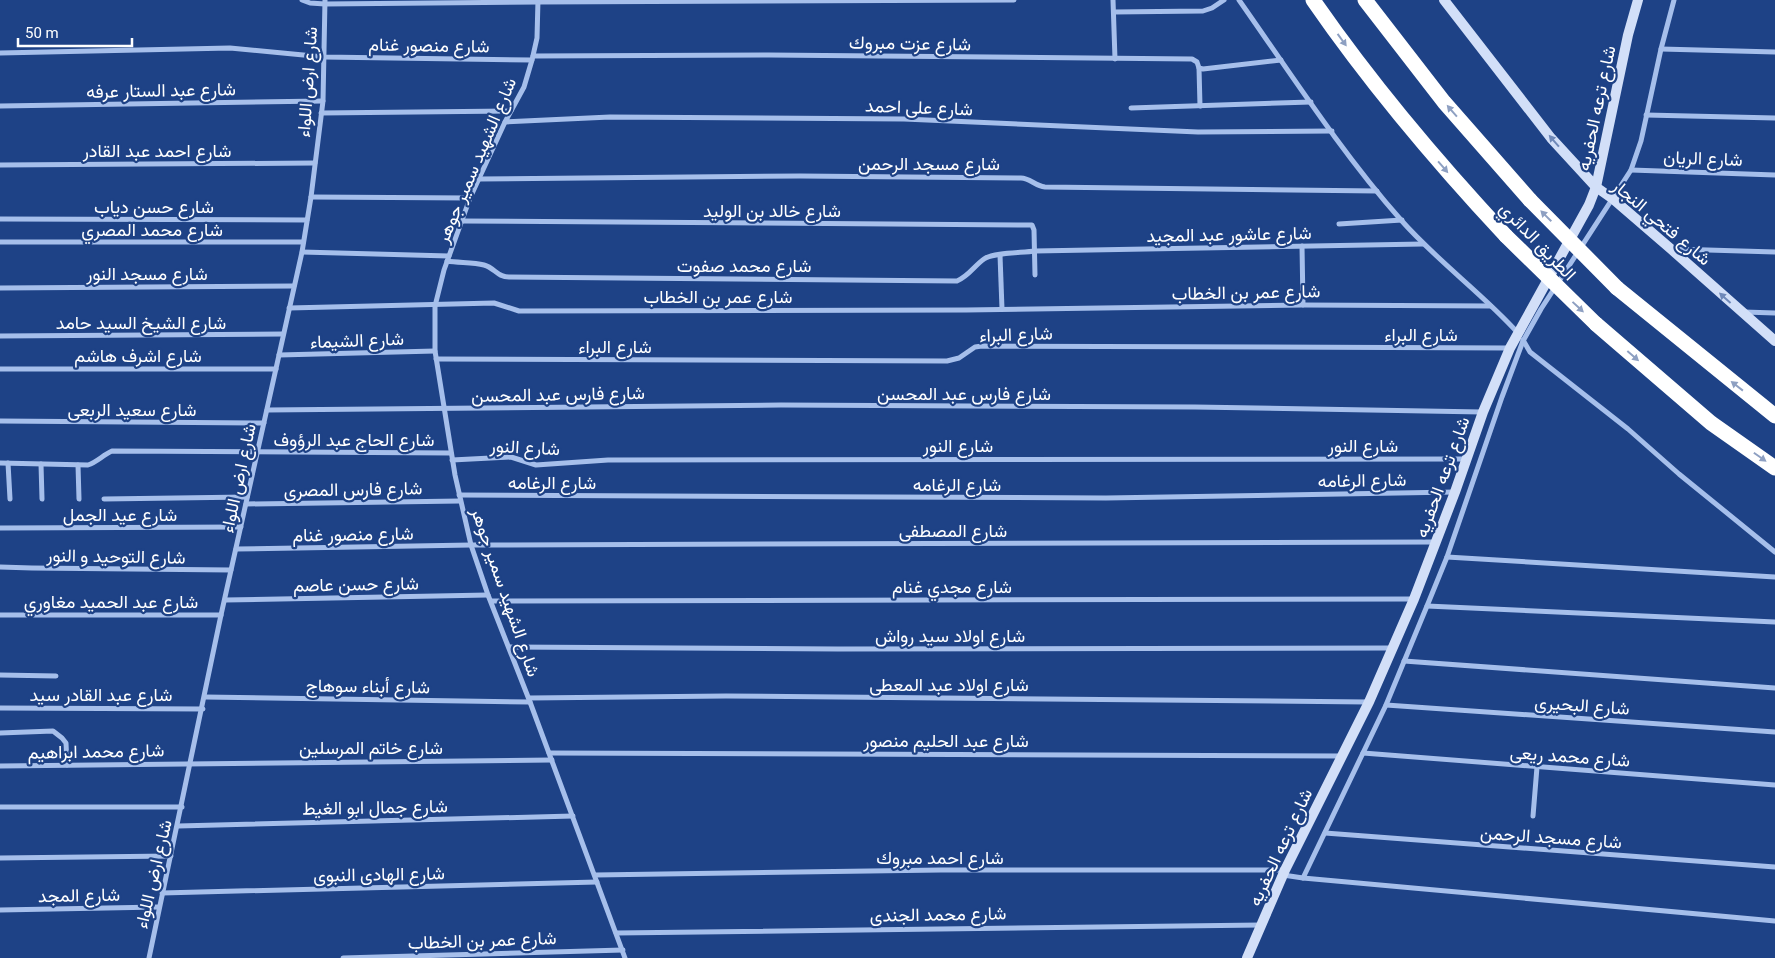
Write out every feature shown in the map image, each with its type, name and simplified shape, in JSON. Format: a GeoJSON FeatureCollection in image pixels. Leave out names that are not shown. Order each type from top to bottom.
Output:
{"type":"FeatureCollection","features":[{"type":"Feature","properties":{"kind":"highway","name":"الطريق الدائري"},"geometry":{"type":"LineString","coordinates":[[1314,0],[1369,77],[1413,132],[1506,236],[1596,324],[1711,423],[1775,468]]}},
{"type":"Feature","properties":{"kind":"highway","name":"الطريق الدائري"},"geometry":{"type":"LineString","coordinates":[[1365,0],[1444,102],[1530,200],[1617,288],[1775,416]]}},
{"type":"Feature","properties":{"kind":"street"},"geometry":{"type":"LineString","coordinates":[[302,0],[310,3],[1014,0]]}},
{"type":"Feature","properties":{"kind":"street"},"geometry":{"type":"LineString","coordinates":[[1114,0],[1115,59]]}},
{"type":"Feature","properties":{"kind":"street"},"geometry":{"type":"LineString","coordinates":[[1114,12],[1203,11],[1212,8],[1224,0]]}},
{"type":"Feature","properties":{"kind":"street"},"geometry":{"type":"LineString","coordinates":[[1239,0],[1377,191],[1423,244],[1491,306],[1520,337],[1530,352],[1628,429],[1679,474],[1775,552]]}},
{"type":"Feature","properties":{"kind":"street","name":"شارع فتحي النجار"},"geometry":{"type":"LineString","coordinates":[[1444,0],[1551,138],[1596,187],[1671,248],[1775,341]]}},
{"type":"Feature","properties":{"kind":"street","name":"شارع ترعه الحفريه"},"geometry":{"type":"LineString","coordinates":[[1303,878],[1386,705],[1427,606],[1447,556],[1502,396],[1520,337],[1579,226],[1596,187],[1628,35],[1638,0]]}},
{"type":"Feature","properties":{"kind":"street","name":"شارع ترعه الحفريه"},"geometry":{"type":"LineString","coordinates":[[1247,958],[1284,872],[1369,702],[1414,599],[1483,412],[1510,348],[1541,309],[1630,170],[1636,156],[1674,0]]}},
{"type":"Feature","properties":{"kind":"street","name":"شارع الشهيد سمير جوهر"},"geometry":{"type":"LineString","coordinates":[[538,1],[539,20],[533,58],[524,87],[505,122],[470,198],[448,258],[435,306],[435,351],[459,498],[471,545],[489,598],[530,700],[625,958]]}},
{"type":"Feature","properties":{"kind":"street","name":"شارع ارض اللواء"},"geometry":{"type":"LineString","coordinates":[[149,958],[192,763],[231,570],[302,252],[322,113],[325,2]]}},
{"type":"Feature","properties":{"kind":"street","name":"شارع منصور غنام"},"geometry":{"type":"LineString","coordinates":[[0,53],[230,48],[324,57],[533,58]]}},
{"type":"Feature","properties":{"kind":"street"},"geometry":{"type":"LineString","coordinates":[[1661,49],[1775,52]]}},
{"type":"Feature","properties":{"kind":"street","name":"شارع عزت مبروك"},"geometry":{"type":"LineString","coordinates":[[533,58],[769,55],[1192,59],[1197,62],[1199,68],[1203,69],[1281,60]]}},
{"type":"Feature","properties":{"kind":"street"},"geometry":{"type":"LineString","coordinates":[[1199,68],[1200,106]]}},
{"type":"Feature","properties":{"kind":"street","name":"شارع عبد الستار عرفه"},"geometry":{"type":"LineString","coordinates":[[0,106],[323,101]]}},
{"type":"Feature","properties":{"kind":"street"},"geometry":{"type":"LineString","coordinates":[[1131,108],[1311,102]]}},
{"type":"Feature","properties":{"kind":"street"},"geometry":{"type":"LineString","coordinates":[[322,113],[511,111]]}},
{"type":"Feature","properties":{"kind":"street"},"geometry":{"type":"LineString","coordinates":[[1646,115],[1775,118]]}},
{"type":"Feature","properties":{"kind":"street","name":"شارع على احمد"},"geometry":{"type":"LineString","coordinates":[[505,122],[610,117],[894,119],[1198,132],[1332,131]]}},
{"type":"Feature","properties":{"kind":"street","name":"شارع احمد عبد القادر"},"geometry":{"type":"LineString","coordinates":[[0,165],[315,162]]}},
{"type":"Feature","properties":{"kind":"street","name":"شارع الريان"},"geometry":{"type":"LineString","coordinates":[[1630,170],[1775,175]]}},
{"type":"Feature","properties":{"kind":"street","name":"شارع مسجد الرحمن"},"geometry":{"type":"LineString","coordinates":[[479,179],[790,176],[1026,178],[1036,185],[1045,187],[1377,191]]}},
{"type":"Feature","properties":{"kind":"street"},"geometry":{"type":"LineString","coordinates":[[311,197],[470,198]]}},
{"type":"Feature","properties":{"kind":"street","name":"شارع حسن دياب"},"geometry":{"type":"LineString","coordinates":[[0,219],[307,220]]}},
{"type":"Feature","properties":{"kind":"street"},"geometry":{"type":"LineString","coordinates":[[1339,224],[1402,220]]}},
{"type":"Feature","properties":{"kind":"street","name":"شارع خالد بن الوليد"},"geometry":{"type":"LineString","coordinates":[[462,222],[1032,225],[1034,227],[1035,275]]}},
{"type":"Feature","properties":{"kind":"street","name":"شارع محمد المصري"},"geometry":{"type":"LineString","coordinates":[[0,242],[303,242]]}},
{"type":"Feature","properties":{"kind":"street","name":"شارع عاشور عبد المجيد"},"geometry":{"type":"LineString","coordinates":[[1035,252],[1423,244]]}},
{"type":"Feature","properties":{"kind":"street"},"geometry":{"type":"LineString","coordinates":[[1302,246],[1303,305]]}},
{"type":"Feature","properties":{"kind":"street"},"geometry":{"type":"LineString","coordinates":[[1671,248],[1775,252]]}},
{"type":"Feature","properties":{"kind":"street","name":"شارع محمد صفوت"},"geometry":{"type":"LineString","coordinates":[[302,252],[448,258],[484,265],[490,267],[499,275],[510,277],[957,281],[965,278],[985,259],[1000,255],[1035,252]]}},
{"type":"Feature","properties":{"kind":"street"},"geometry":{"type":"LineString","coordinates":[[1000,255],[1002,309]]}},
{"type":"Feature","properties":{"kind":"street","name":"شارع مسجد النور"},"geometry":{"type":"LineString","coordinates":[[0,288],[294,286]]}},
{"type":"Feature","properties":{"kind":"street","name":"شارع عمر بن الخطاب"},"geometry":{"type":"LineString","coordinates":[[289,308],[435,306],[494,303],[519,311],[1002,309],[1303,305],[1491,306]]}},
{"type":"Feature","properties":{"kind":"street"},"geometry":{"type":"LineString","coordinates":[[1741,312],[1775,313]]}},
{"type":"Feature","properties":{"kind":"street","name":"شارع الشيخ السيد حامد"},"geometry":{"type":"LineString","coordinates":[[0,336],[283,334]]}},
{"type":"Feature","properties":{"kind":"street","name":"شارع البراء"},"geometry":{"type":"LineString","coordinates":[[436,358],[947,361],[959,358],[975,347],[982,346],[1510,348]]}},
{"type":"Feature","properties":{"kind":"street","name":"شارع الشيماء"},"geometry":{"type":"LineString","coordinates":[[279,356],[435,351]]}},
{"type":"Feature","properties":{"kind":"street","name":"شارع اشرف هاشم"},"geometry":{"type":"LineString","coordinates":[[0,369],[276,369]]}},
{"type":"Feature","properties":{"kind":"street","name":"شارع فارس عبد المحسن"},"geometry":{"type":"LineString","coordinates":[[266,410],[800,406],[1195,407],[1483,412]]}},
{"type":"Feature","properties":{"kind":"street","name":"شارع سعيد الربعى"},"geometry":{"type":"LineString","coordinates":[[0,422],[264,423]]}},
{"type":"Feature","properties":{"kind":"street","name":"شارع الحاج عبد الرؤوف"},"geometry":{"type":"LineString","coordinates":[[78,465],[94,463],[112,451],[451,453]]}},
{"type":"Feature","properties":{"kind":"street","name":"شارع النور"},"geometry":{"type":"LineString","coordinates":[[452,460],[512,457],[536,465],[608,460],[1466,459]]}},
{"type":"Feature","properties":{"kind":"street"},"geometry":{"type":"LineString","coordinates":[[0,462],[78,465],[78,499]]}},
{"type":"Feature","properties":{"kind":"street"},"geometry":{"type":"LineString","coordinates":[[8,463],[10,499]]}},
{"type":"Feature","properties":{"kind":"street"},"geometry":{"type":"LineString","coordinates":[[42,464],[42,500]]}},
{"type":"Feature","properties":{"kind":"street","name":"شارع الرغامه"},"geometry":{"type":"LineString","coordinates":[[459,498],[1106,498],[1455,492]]}},
{"type":"Feature","properties":{"kind":"street","name":"شارع فارس المصرى"},"geometry":{"type":"LineString","coordinates":[[104,499],[459,498]]}},
{"type":"Feature","properties":{"kind":"street","name":"شارع عيد الجمل"},"geometry":{"type":"LineString","coordinates":[[0,528],[241,526]]}},
{"type":"Feature","properties":{"kind":"street","name":"شارع المصطفى"},"geometry":{"type":"LineString","coordinates":[[471,545],[1435,542]]}},
{"type":"Feature","properties":{"kind":"street","name":"شارع منصور غنام"},"geometry":{"type":"LineString","coordinates":[[236,550],[471,545]]}},
{"type":"Feature","properties":{"kind":"street"},"geometry":{"type":"LineString","coordinates":[[1447,556],[1775,577]]}},
{"type":"Feature","properties":{"kind":"street","name":"شارع التوحيد و النور"},"geometry":{"type":"LineString","coordinates":[[0,567],[231,570]]}},
{"type":"Feature","properties":{"kind":"street","name":"شارع مجدي غنام"},"geometry":{"type":"LineString","coordinates":[[489,598],[1414,599]]}},
{"type":"Feature","properties":{"kind":"street","name":"شارع حسن عاصم"},"geometry":{"type":"LineString","coordinates":[[225,600],[489,598]]}},
{"type":"Feature","properties":{"kind":"street"},"geometry":{"type":"LineString","coordinates":[[1427,606],[1775,622]]}},
{"type":"Feature","properties":{"kind":"street","name":"شارع عبد الحميد مغاوري"},"geometry":{"type":"LineString","coordinates":[[0,615],[222,615]]}},
{"type":"Feature","properties":{"kind":"street","name":"شارع اولاد سيد رواش"},"geometry":{"type":"LineString","coordinates":[[508,647],[828,649],[1392,648]]}},
{"type":"Feature","properties":{"kind":"street"},"geometry":{"type":"LineString","coordinates":[[1404,661],[1775,688]]}},
{"type":"Feature","properties":{"kind":"street"},"geometry":{"type":"LineString","coordinates":[[0,675],[56,676]]}},
{"type":"Feature","properties":{"kind":"street","name":"شارع اولاد عبد المعطى"},"geometry":{"type":"LineString","coordinates":[[530,700],[726,696],[1369,702]]}},
{"type":"Feature","properties":{"kind":"street","name":"شارع أبناء سوهاج"},"geometry":{"type":"LineString","coordinates":[[205,697],[530,700]]}},
{"type":"Feature","properties":{"kind":"street","name":"شارع البحيرى"},"geometry":{"type":"LineString","coordinates":[[1386,705],[1775,732]]}},
{"type":"Feature","properties":{"kind":"street","name":"شارع عبد القادر سيد"},"geometry":{"type":"LineString","coordinates":[[0,708],[203,708]]}},
{"type":"Feature","properties":{"kind":"street"},"geometry":{"type":"LineString","coordinates":[[0,733],[53,731],[66,743],[67,765]]}},
{"type":"Feature","properties":{"kind":"street","name":"شارع عبد الحليم منصور"},"geometry":{"type":"LineString","coordinates":[[549,753],[1343,756]]}},
{"type":"Feature","properties":{"kind":"street","name":"شارع محمد ريعى"},"geometry":{"type":"LineString","coordinates":[[1364,753],[1775,785]]}},
{"type":"Feature","properties":{"kind":"street","name":"شارع خاتم المرسلين"},"geometry":{"type":"LineString","coordinates":[[192,763],[552,760]]}},
{"type":"Feature","properties":{"kind":"street","name":"شارع محمد ابراهيم"},"geometry":{"type":"LineString","coordinates":[[0,766],[192,763]]}},
{"type":"Feature","properties":{"kind":"street"},"geometry":{"type":"LineString","coordinates":[[1533,816],[1537,767]]}},
{"type":"Feature","properties":{"kind":"street"},"geometry":{"type":"LineString","coordinates":[[0,807],[182,807]]}},
{"type":"Feature","properties":{"kind":"street","name":"شارع جمال ابو الغيط"},"geometry":{"type":"LineString","coordinates":[[178,826],[573,816]]}},
{"type":"Feature","properties":{"kind":"street","name":"شارع مسجد الرحمن"},"geometry":{"type":"LineString","coordinates":[[1325,833],[1775,868]]}},
{"type":"Feature","properties":{"kind":"street"},"geometry":{"type":"LineString","coordinates":[[0,858],[171,856]]}},
{"type":"Feature","properties":{"kind":"street","name":"شارع احمد مبروك"},"geometry":{"type":"LineString","coordinates":[[595,875],[951,870],[1284,872],[1303,878],[1775,921]]}},
{"type":"Feature","properties":{"kind":"street","name":"شارع الهادى النبوى"},"geometry":{"type":"LineString","coordinates":[[162,893],[597,882]]}},
{"type":"Feature","properties":{"kind":"street","name":"شارع المجد"},"geometry":{"type":"LineString","coordinates":[[0,910],[159,907]]}},
{"type":"Feature","properties":{"kind":"street","name":"شارع محمد الجندى"},"geometry":{"type":"LineString","coordinates":[[616,933],[1262,925]]}},
{"type":"Feature","properties":{"kind":"street","name":"شارع عمر بن الخطاب"},"geometry":{"type":"LineString","coordinates":[[343,958],[622,950]]}}]}
